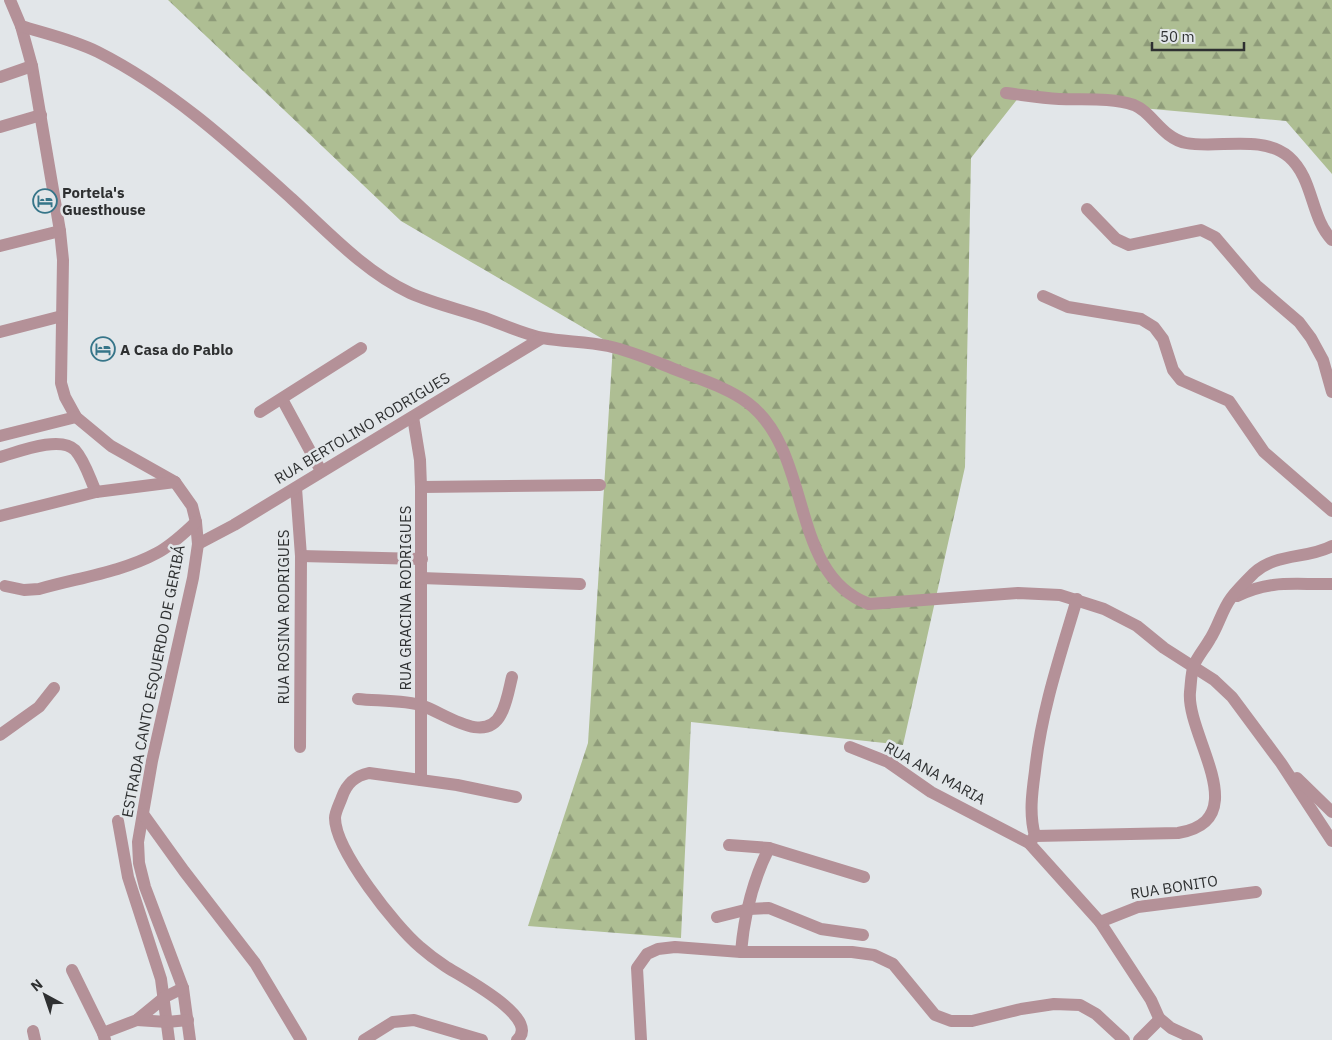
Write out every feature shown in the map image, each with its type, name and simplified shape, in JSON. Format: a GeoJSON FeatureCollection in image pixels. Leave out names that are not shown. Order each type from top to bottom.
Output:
{"type":"FeatureCollection","features":[{"type":"Feature","properties":{"kind":"street","name":"ESTRADA CANTO ESQUERDO DE GERIBÁ"},"geometry":{"type":"LineString","coordinates":[[10,0],[22,26],[32,66],[60,231],[63,260],[61,383],[65,397],[76,417],[111,446],[175,482],[192,506],[196,522],[198,544],[194,578],[152,761],[138,842],[139,863],[145,886],[183,988],[190,1040]]}},
{"type":"Feature","properties":{"kind":"street"},"geometry":{"type":"LineString","coordinates":[[22,26],[70,40],[97,51],[152,82],[219,134],[338,241],[382,276],[411,293],[542,338],[608,346],[636,354],[722,388],[747,403],[764,419],[780,444],[796,483],[809,530],[821,561],[838,585],[851,597],[869,604],[1018,593],[1060,595],[1104,609],[1137,626],[1164,648],[1214,680],[1232,697],[1281,763],[1332,841]]}},
{"type":"Feature","properties":{"kind":"street"},"geometry":{"type":"LineString","coordinates":[[0,77],[32,66]]}},
{"type":"Feature","properties":{"kind":"street"},"geometry":{"type":"LineString","coordinates":[[1006,93],[1058,99],[1122,101],[1137,106],[1167,134],[1183,142],[1264,145],[1281,152],[1290,158],[1304,177],[1316,214],[1332,240]]}},
{"type":"Feature","properties":{"kind":"street"},"geometry":{"type":"LineString","coordinates":[[0,127],[41,115]]}},
{"type":"Feature","properties":{"kind":"street"},"geometry":{"type":"LineString","coordinates":[[1087,209],[1110,234],[1129,245],[1201,230],[1215,237],[1256,285],[1299,322],[1311,338],[1323,360],[1332,392]]}},
{"type":"Feature","properties":{"kind":"street"},"geometry":{"type":"LineString","coordinates":[[0,246],[60,231]]}},
{"type":"Feature","properties":{"kind":"street"},"geometry":{"type":"LineString","coordinates":[[1043,296],[1068,307],[1141,319],[1154,327],[1163,339],[1173,370],[1181,380],[1228,401],[1264,452],[1332,511]]}},
{"type":"Feature","properties":{"kind":"street"},"geometry":{"type":"LineString","coordinates":[[0,332],[62,316]]}},
{"type":"Feature","properties":{"kind":"street","name":"RUA BERTOLINO RODRIGUES"},"geometry":{"type":"LineString","coordinates":[[198,544],[296,488],[542,338]]}},
{"type":"Feature","properties":{"kind":"street"},"geometry":{"type":"LineString","coordinates":[[260,412],[361,348]]}},
{"type":"Feature","properties":{"kind":"street"},"geometry":{"type":"LineString","coordinates":[[282,399],[321,471]]}},
{"type":"Feature","properties":{"kind":"street","name":"RUA GRACINA RODRIGUES"},"geometry":{"type":"LineString","coordinates":[[413,416],[420,460],[421,487],[421,780]]}},
{"type":"Feature","properties":{"kind":"street"},"geometry":{"type":"LineString","coordinates":[[0,436],[76,417]]}},
{"type":"Feature","properties":{"kind":"street"},"geometry":{"type":"LineString","coordinates":[[0,457],[54,443],[65,445],[74,449],[81,458],[96,492]]}},
{"type":"Feature","properties":{"kind":"street"},"geometry":{"type":"LineString","coordinates":[[0,516],[96,492],[175,482]]}},
{"type":"Feature","properties":{"kind":"street"},"geometry":{"type":"LineString","coordinates":[[421,487],[600,485]]}},
{"type":"Feature","properties":{"kind":"street","name":"RUA ROSINA RODRIGUES"},"geometry":{"type":"LineString","coordinates":[[296,488],[302,556],[300,746]]}},
{"type":"Feature","properties":{"kind":"street"},"geometry":{"type":"LineString","coordinates":[[5,586],[24,590],[39,588],[134,563],[158,553],[179,538],[196,522]]}},
{"type":"Feature","properties":{"kind":"street"},"geometry":{"type":"LineString","coordinates":[[1032,839],[1178,833],[1194,830],[1208,821],[1215,802],[1214,782],[1196,727],[1190,694],[1194,666],[1211,638],[1230,600],[1255,572],[1270,562],[1323,551],[1332,546]]}},
{"type":"Feature","properties":{"kind":"street"},"geometry":{"type":"LineString","coordinates":[[302,556],[422,559]]}},
{"type":"Feature","properties":{"kind":"street"},"geometry":{"type":"LineString","coordinates":[[421,578],[580,584]]}},
{"type":"Feature","properties":{"kind":"street"},"geometry":{"type":"LineString","coordinates":[[1230,600],[1251,589],[1282,583],[1332,584]]}},
{"type":"Feature","properties":{"kind":"street"},"geometry":{"type":"LineString","coordinates":[[1077,599],[1039,734],[1032,794],[1032,839],[1100,922],[1151,1000],[1158,1018],[1170,1028],[1197,1040]]}},
{"type":"Feature","properties":{"kind":"street"},"geometry":{"type":"LineString","coordinates":[[358,700],[421,705],[476,729],[487,728],[496,723],[502,713],[512,677]]}},
{"type":"Feature","properties":{"kind":"street"},"geometry":{"type":"LineString","coordinates":[[0,735],[40,706],[54,688]]}},
{"type":"Feature","properties":{"kind":"street","name":"RUA ANA MARIA"},"geometry":{"type":"LineString","coordinates":[[850,747],[888,762],[931,792],[1032,839]]}},
{"type":"Feature","properties":{"kind":"street"},"geometry":{"type":"LineString","coordinates":[[1281,763],[1332,812]]}},
{"type":"Feature","properties":{"kind":"street"},"geometry":{"type":"LineString","coordinates":[[516,797],[421,780],[369,774],[359,776],[345,788],[335,818],[340,839],[385,910],[419,946],[444,966],[491,994],[516,1016],[522,1027],[520,1037],[517,1040]]}},
{"type":"Feature","properties":{"kind":"street"},"geometry":{"type":"LineString","coordinates":[[143,814],[184,872],[255,963],[301,1040]]}},
{"type":"Feature","properties":{"kind":"street"},"geometry":{"type":"LineString","coordinates":[[118,821],[128,877],[161,979],[165,997],[169,1040]]}},
{"type":"Feature","properties":{"kind":"street"},"geometry":{"type":"LineString","coordinates":[[729,844],[768,848],[864,877]]}},
{"type":"Feature","properties":{"kind":"street"},"geometry":{"type":"LineString","coordinates":[[741,952],[755,876],[768,848]]}},
{"type":"Feature","properties":{"kind":"street","name":"RUA BONITO"},"geometry":{"type":"LineString","coordinates":[[1100,922],[1138,907],[1256,892]]}},
{"type":"Feature","properties":{"kind":"street"},"geometry":{"type":"LineString","coordinates":[[717,916],[769,908],[821,929],[863,935]]}},
{"type":"Feature","properties":{"kind":"street"},"geometry":{"type":"LineString","coordinates":[[641,1040],[638,968],[647,954],[658,949],[675,947],[741,952],[852,952],[874,956],[893,964],[936,1015],[951,1021],[972,1021],[1021,1009],[1054,1004],[1080,1005],[1096,1014],[1124,1040]]}},
{"type":"Feature","properties":{"kind":"street"},"geometry":{"type":"LineString","coordinates":[[72,970],[104,1036],[137,1020],[165,997],[183,988]]}},
{"type":"Feature","properties":{"kind":"street"},"geometry":{"type":"LineString","coordinates":[[1139,1040],[1154,1027],[1158,1018]]}},
{"type":"Feature","properties":{"kind":"street"},"geometry":{"type":"LineString","coordinates":[[137,1020],[167,1022],[188,1020]]}},
{"type":"Feature","properties":{"kind":"street"},"geometry":{"type":"LineString","coordinates":[[364,1040],[393,1022],[414,1020],[482,1040]]}},
{"type":"Feature","properties":{"kind":"green space"},"geometry":{"type":"Polygon","coordinates":[[[168,0],[1332,0],[1332,174],[1286,121],[1019,97],[971,158],[965,467],[903,745],[691,722],[681,938],[528,926],[588,743],[613,345],[401,221],[168,0]]]}},
{"type":"Feature","properties":{"kind":"place","name":"Portela's Guesthouse"},"geometry":{"type":"Point","coordinates":[45,201]}},
{"type":"Feature","properties":{"kind":"place","name":"A Casa do Pablo"},"geometry":{"type":"Point","coordinates":[103,349]}}]}
